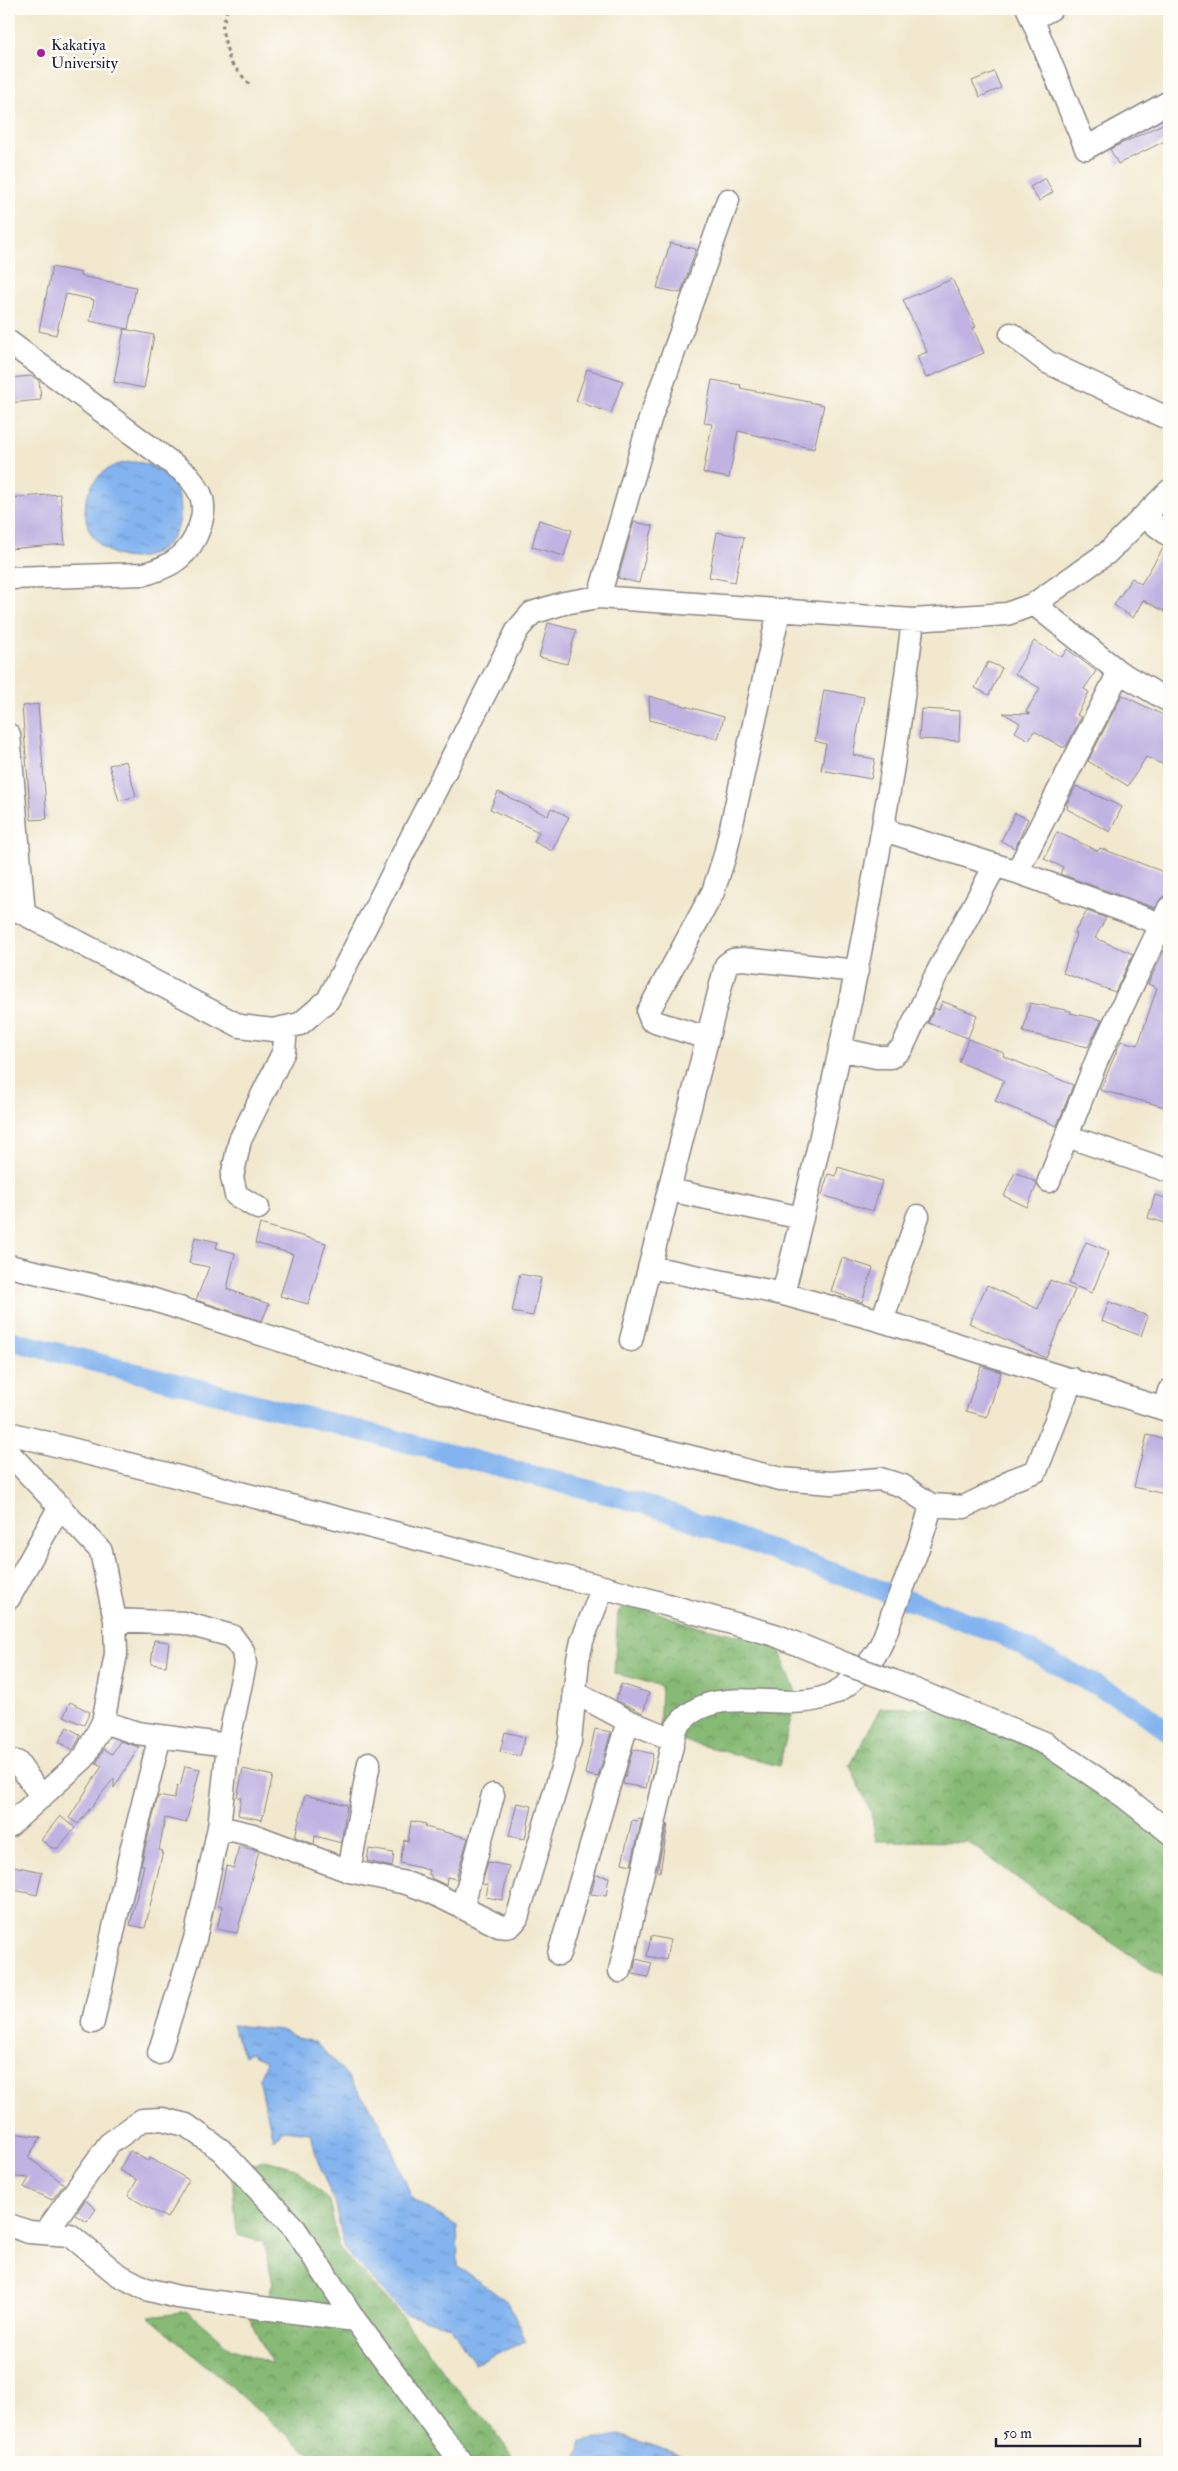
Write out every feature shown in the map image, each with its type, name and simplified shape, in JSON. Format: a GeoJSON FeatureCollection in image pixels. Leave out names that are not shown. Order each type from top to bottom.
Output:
{"type":"FeatureCollection","features":[{"type":"Feature","properties":{"kind":"street"},"geometry":{"type":"LineString","coordinates":[[1037,12],[1086,148],[1169,102]]}},
{"type":"Feature","properties":{"kind":"street"},"geometry":{"type":"LineString","coordinates":[[599,597],[650,419],[728,200]]}},
{"type":"Feature","properties":{"kind":"street"},"geometry":{"type":"LineString","coordinates":[[1011,334],[1047,362],[1169,419]]}},
{"type":"Feature","properties":{"kind":"street"},"geometry":{"type":"LineString","coordinates":[[9,342],[189,476],[200,494],[203,508],[201,524],[191,545],[181,557],[162,568],[144,574],[9,578]]}},
{"type":"Feature","properties":{"kind":"street"},"geometry":{"type":"LineString","coordinates":[[9,735],[16,910],[240,1026],[274,1030],[300,1024],[328,1000],[518,629],[532,613],[564,603],[599,597],[913,620],[1008,614],[1034,604],[1107,553],[1169,492]]}},
{"type":"Feature","properties":{"kind":"street"},"geometry":{"type":"LineString","coordinates":[[1145,517],[1169,535]]}},
{"type":"Feature","properties":{"kind":"street"},"geometry":{"type":"LineString","coordinates":[[1034,604],[1119,672],[1169,700]]}},
{"type":"Feature","properties":{"kind":"street"},"geometry":{"type":"LineString","coordinates":[[707,1038],[651,1020],[648,1012],[713,892],[719,874],[779,610]]}},
{"type":"Feature","properties":{"kind":"street"},"geometry":{"type":"LineString","coordinates":[[783,1294],[802,1218],[857,971],[884,830],[901,722],[913,620]]}},
{"type":"Feature","properties":{"kind":"street"},"geometry":{"type":"LineString","coordinates":[[1017,872],[1119,672]]}},
{"type":"Feature","properties":{"kind":"street"},"geometry":{"type":"LineString","coordinates":[[884,830],[1167,920],[1096,1062],[1049,1181]]}},
{"type":"Feature","properties":{"kind":"street"},"geometry":{"type":"LineString","coordinates":[[840,1049],[876,1057],[892,1057],[902,1048],[936,975],[995,866]]}},
{"type":"Feature","properties":{"kind":"street"},"geometry":{"type":"LineString","coordinates":[[631,1340],[726,965],[732,960],[743,959],[857,971]]}},
{"type":"Feature","properties":{"kind":"street"},"geometry":{"type":"LineString","coordinates":[[258,1208],[236,1195],[232,1177],[240,1140],[284,1050],[286,1027]]}},
{"type":"Feature","properties":{"kind":"street"},"geometry":{"type":"LineString","coordinates":[[1067,1136],[1169,1171]]}},
{"type":"Feature","properties":{"kind":"street"},"geometry":{"type":"LineString","coordinates":[[669,1190],[802,1218]]}},
{"type":"Feature","properties":{"kind":"street"},"geometry":{"type":"LineString","coordinates":[[882,1322],[918,1216]]}},
{"type":"Feature","properties":{"kind":"street"},"geometry":{"type":"LineString","coordinates":[[9,1266],[150,1299],[493,1408],[781,1479],[831,1483],[861,1479],[892,1482],[931,1505],[964,1507],[997,1491],[1012,1480],[1036,1471],[1072,1379]]}},
{"type":"Feature","properties":{"kind":"street"},"geometry":{"type":"LineString","coordinates":[[650,1267],[783,1294],[1072,1379],[1168,1403]]}},
{"type":"Feature","properties":{"kind":"street"},"geometry":{"type":"LineString","coordinates":[[9,1433],[603,1586],[775,1635],[1045,1743],[1126,1798],[1169,1832]]}},
{"type":"Feature","properties":{"kind":"street"},"geometry":{"type":"LineString","coordinates":[[9,1453],[101,1551],[115,1620],[116,1654],[103,1722],[84,1758],[9,1826]]}},
{"type":"Feature","properties":{"kind":"street"},"geometry":{"type":"LineString","coordinates":[[620,1971],[672,1739],[682,1719],[711,1704],[727,1700],[809,1700],[830,1695],[855,1678],[878,1650],[924,1534],[931,1505]]}},
{"type":"Feature","properties":{"kind":"street"},"geometry":{"type":"LineString","coordinates":[[9,1598],[60,1506]]}},
{"type":"Feature","properties":{"kind":"street"},"geometry":{"type":"LineString","coordinates":[[220,1827],[253,1835],[355,1873],[406,1883],[506,1928],[512,1926],[517,1918],[564,1763],[573,1722],[574,1692],[582,1641],[603,1586]]}},
{"type":"Feature","properties":{"kind":"street"},"geometry":{"type":"LineString","coordinates":[[115,1620],[184,1624],[232,1636],[242,1651],[245,1664],[228,1745],[220,1827],[196,1939],[158,2052]]}},
{"type":"Feature","properties":{"kind":"street"},"geometry":{"type":"LineString","coordinates":[[574,1692],[628,1721],[672,1739]]}},
{"type":"Feature","properties":{"kind":"street"},"geometry":{"type":"LineString","coordinates":[[559,1954],[628,1721]]}},
{"type":"Feature","properties":{"kind":"street"},"geometry":{"type":"LineString","coordinates":[[103,1722],[137,1733],[228,1745]]}},
{"type":"Feature","properties":{"kind":"street"},"geometry":{"type":"LineString","coordinates":[[93,2022],[132,1847],[160,1736]]}},
{"type":"Feature","properties":{"kind":"street"},"geometry":{"type":"LineString","coordinates":[[17,1762],[42,1797]]}},
{"type":"Feature","properties":{"kind":"street"},"geometry":{"type":"LineString","coordinates":[[355,1873],[369,1763]]}},
{"type":"Feature","properties":{"kind":"street"},"geometry":{"type":"LineString","coordinates":[[462,1908],[493,1795]]}},
{"type":"Feature","properties":{"kind":"street"},"geometry":{"type":"LineString","coordinates":[[355,1873],[373,1813]]}},
{"type":"Feature","properties":{"kind":"street"},"geometry":{"type":"LineString","coordinates":[[46,2232],[109,2144],[122,2133],[142,2120],[162,2119],[186,2125],[221,2150],[295,2229],[355,2320],[461,2462]]}},
{"type":"Feature","properties":{"kind":"street"},"geometry":{"type":"LineString","coordinates":[[9,2225],[29,2232],[70,2235],[117,2274],[146,2289],[178,2297],[355,2320]]}},
{"type":"Feature","properties":{"kind":"path"},"geometry":{"type":"LineString","coordinates":[[227,9],[222,29],[230,62],[251,86]]}},
{"type":"Feature","properties":{"kind":"green space"},"geometry":{"type":"Polygon","coordinates":[[[629,1601],[684,1623],[777,1644],[797,1695],[779,1766],[659,1734],[661,1686],[614,1673],[618,1613],[629,1601]]]}},
{"type":"Feature","properties":{"kind":"green space"},"geometry":{"type":"Polygon","coordinates":[[[941,1707],[1049,1755],[1169,1843],[1169,1980],[1057,1907],[968,1842],[876,1841],[871,1812],[850,1766],[880,1708],[941,1707]]]}},
{"type":"Feature","properties":{"kind":"green space"},"geometry":{"type":"Polygon","coordinates":[[[265,2160],[296,2168],[329,2201],[340,2250],[402,2316],[449,2380],[485,2419],[517,2462],[319,2462],[149,2317],[188,2312],[230,2348],[272,2364],[249,2318],[263,2314],[273,2283],[263,2242],[237,2235],[232,2173],[265,2160]]]}},
{"type":"Feature","properties":{"kind":"water"},"geometry":{"type":"Polygon","coordinates":[[[133,462],[151,466],[167,476],[177,492],[181,510],[177,528],[167,544],[151,554],[133,558],[115,554],[99,544],[89,528],[85,510],[89,492],[99,476],[115,466],[133,462]]]}},
{"type":"Feature","properties":{"kind":"water"},"geometry":{"type":"Polygon","coordinates":[[[232,2025],[281,2030],[298,2038],[315,2042],[345,2073],[379,2120],[413,2200],[457,2226],[458,2267],[508,2302],[526,2341],[475,2363],[450,2326],[404,2314],[345,2250],[334,2201],[318,2162],[311,2133],[284,2130],[273,2139],[259,2079],[266,2061],[249,2053],[244,2056],[232,2025]]]}},
{"type":"Feature","properties":{"kind":"water"},"geometry":{"type":"Polygon","coordinates":[[[619,2435],[684,2456],[693,2462],[574,2462],[582,2442],[619,2435]]]}},
{"type":"Feature","properties":{"kind":"building"},"geometry":{"type":"Polygon","coordinates":[[[994,72],[1001,88],[980,97],[972,81],[994,72]]]}},
{"type":"Feature","properties":{"kind":"building"},"geometry":{"type":"Polygon","coordinates":[[[1169,121],[1169,139],[1118,164],[1110,149],[1169,121]]]}},
{"type":"Feature","properties":{"kind":"building"},"geometry":{"type":"Polygon","coordinates":[[[1045,178],[1053,192],[1039,201],[1030,187],[1045,178]]]}},
{"type":"Feature","properties":{"kind":"building"},"geometry":{"type":"Polygon","coordinates":[[[670,243],[696,249],[681,293],[657,288],[670,243]]]}},
{"type":"Feature","properties":{"kind":"building"},"geometry":{"type":"Polygon","coordinates":[[[52,267],[81,273],[80,276],[136,287],[128,329],[90,321],[94,300],[66,294],[56,335],[39,331],[52,267]]]}},
{"type":"Feature","properties":{"kind":"building"},"geometry":{"type":"Polygon","coordinates":[[[952,279],[976,327],[973,328],[984,353],[926,378],[917,356],[927,352],[903,300],[952,279]]]}},
{"type":"Feature","properties":{"kind":"building"},"geometry":{"type":"Polygon","coordinates":[[[124,329],[154,335],[144,388],[114,382],[124,329]]]}},
{"type":"Feature","properties":{"kind":"building"},"geometry":{"type":"Polygon","coordinates":[[[587,369],[623,381],[611,413],[576,401],[587,369]]]}},
{"type":"Feature","properties":{"kind":"building"},"geometry":{"type":"Polygon","coordinates":[[[32,376],[39,381],[41,400],[9,403],[9,378],[32,376]]]}},
{"type":"Feature","properties":{"kind":"building"},"geometry":{"type":"Polygon","coordinates":[[[712,380],[741,385],[740,388],[824,405],[814,449],[738,431],[729,478],[703,473],[712,424],[704,423],[712,380]]]}},
{"type":"Feature","properties":{"kind":"building"},"geometry":{"type":"Polygon","coordinates":[[[60,494],[65,544],[9,549],[9,498],[60,494]]]}},
{"type":"Feature","properties":{"kind":"building"},"geometry":{"type":"Polygon","coordinates":[[[539,520],[572,530],[564,556],[532,547],[539,520]]]}},
{"type":"Feature","properties":{"kind":"building"},"geometry":{"type":"Polygon","coordinates":[[[634,522],[653,526],[639,583],[618,578],[634,522]]]}},
{"type":"Feature","properties":{"kind":"building"},"geometry":{"type":"Polygon","coordinates":[[[717,532],[744,537],[735,582],[709,577],[717,532]]]}},
{"type":"Feature","properties":{"kind":"building"},"geometry":{"type":"Polygon","coordinates":[[[1164,547],[1169,548],[1169,614],[1143,600],[1133,618],[1114,605],[1132,578],[1141,584],[1164,547]]]}},
{"type":"Feature","properties":{"kind":"building"},"geometry":{"type":"Polygon","coordinates":[[[548,623],[576,630],[567,664],[539,657],[548,623]]]}},
{"type":"Feature","properties":{"kind":"building"},"geometry":{"type":"Polygon","coordinates":[[[1034,641],[1062,657],[1067,649],[1096,671],[1084,689],[1089,692],[1077,715],[1081,717],[1066,747],[1062,747],[1034,731],[1029,740],[1015,732],[1020,723],[1003,713],[1030,714],[1026,712],[1040,688],[1015,674],[1034,641]]]}},
{"type":"Feature","properties":{"kind":"building"},"geometry":{"type":"Polygon","coordinates":[[[988,662],[1002,668],[989,695],[975,688],[988,662]]]}},
{"type":"Feature","properties":{"kind":"building"},"geometry":{"type":"Polygon","coordinates":[[[824,690],[864,697],[853,755],[875,759],[871,779],[821,770],[826,744],[815,741],[824,690]]]}},
{"type":"Feature","properties":{"kind":"building"},"geometry":{"type":"Polygon","coordinates":[[[1122,695],[1169,718],[1169,767],[1146,757],[1128,786],[1088,761],[1122,695]]]}},
{"type":"Feature","properties":{"kind":"building"},"geometry":{"type":"Polygon","coordinates":[[[649,696],[724,717],[718,739],[650,720],[649,696]]]}},
{"type":"Feature","properties":{"kind":"building"},"geometry":{"type":"Polygon","coordinates":[[[38,704],[47,819],[31,820],[22,706],[38,704]]]}},
{"type":"Feature","properties":{"kind":"building"},"geometry":{"type":"Polygon","coordinates":[[[921,709],[960,711],[959,741],[919,739],[921,709]]]}},
{"type":"Feature","properties":{"kind":"building"},"geometry":{"type":"Polygon","coordinates":[[[126,761],[136,796],[119,801],[109,765],[126,761]]]}},
{"type":"Feature","properties":{"kind":"building"},"geometry":{"type":"Polygon","coordinates":[[[1076,786],[1122,807],[1110,832],[1067,809],[1068,806],[1066,805],[1076,786]]]}},
{"type":"Feature","properties":{"kind":"building"},"geometry":{"type":"Polygon","coordinates":[[[498,792],[548,816],[551,808],[569,817],[552,851],[534,842],[539,832],[490,809],[498,792]]]}},
{"type":"Feature","properties":{"kind":"building"},"geometry":{"type":"Polygon","coordinates":[[[1015,813],[1028,819],[1015,848],[1001,841],[1015,813]]]}},
{"type":"Feature","properties":{"kind":"building"},"geometry":{"type":"Polygon","coordinates":[[[1057,832],[1098,851],[1100,848],[1169,874],[1169,884],[1165,896],[1155,908],[1060,874],[1063,867],[1044,859],[1057,832]]]}},
{"type":"Feature","properties":{"kind":"building"},"geometry":{"type":"Polygon","coordinates":[[[1087,911],[1106,918],[1095,938],[1133,954],[1115,992],[1063,973],[1076,934],[1074,933],[1087,911]]]}},
{"type":"Feature","properties":{"kind":"building"},"geometry":{"type":"Polygon","coordinates":[[[1169,940],[1169,1108],[1100,1090],[1121,1041],[1138,1045],[1157,988],[1148,984],[1169,940]]]}},
{"type":"Feature","properties":{"kind":"building"},"geometry":{"type":"Polygon","coordinates":[[[942,1001],[977,1015],[968,1038],[928,1023],[935,1008],[939,1010],[942,1001]]]}},
{"type":"Feature","properties":{"kind":"building"},"geometry":{"type":"Polygon","coordinates":[[[1030,1003],[1071,1011],[1070,1013],[1102,1020],[1088,1047],[1023,1032],[1030,1003]]]}},
{"type":"Feature","properties":{"kind":"building"},"geometry":{"type":"Polygon","coordinates":[[[968,1039],[1004,1053],[1003,1056],[1073,1085],[1057,1126],[995,1101],[1004,1080],[959,1062],[968,1039]]]}},
{"type":"Feature","properties":{"kind":"building"},"geometry":{"type":"Polygon","coordinates":[[[838,1167],[882,1181],[873,1211],[822,1195],[828,1174],[836,1176],[838,1167]]]}},
{"type":"Feature","properties":{"kind":"building"},"geometry":{"type":"Polygon","coordinates":[[[1015,1172],[1036,1182],[1037,1185],[1027,1207],[1004,1196],[1015,1172]]]}},
{"type":"Feature","properties":{"kind":"building"},"geometry":{"type":"Polygon","coordinates":[[[1155,1195],[1169,1199],[1169,1224],[1148,1218],[1155,1195]]]}},
{"type":"Feature","properties":{"kind":"building"},"geometry":{"type":"Polygon","coordinates":[[[260,1224],[326,1243],[308,1304],[280,1296],[293,1254],[255,1243],[260,1224]]]}},
{"type":"Feature","properties":{"kind":"building"},"geometry":{"type":"Polygon","coordinates":[[[195,1237],[218,1242],[216,1248],[235,1253],[227,1289],[269,1304],[262,1321],[196,1300],[209,1267],[189,1263],[195,1237]]]}},
{"type":"Feature","properties":{"kind":"building"},"geometry":{"type":"Polygon","coordinates":[[[1086,1242],[1109,1251],[1092,1293],[1069,1284],[1086,1242]]]}},
{"type":"Feature","properties":{"kind":"building"},"geometry":{"type":"Polygon","coordinates":[[[842,1258],[873,1268],[862,1302],[831,1291],[842,1258]]]}},
{"type":"Feature","properties":{"kind":"building"},"geometry":{"type":"Polygon","coordinates":[[[520,1274],[541,1278],[533,1316],[512,1312],[520,1274]]]}},
{"type":"Feature","properties":{"kind":"building"},"geometry":{"type":"Polygon","coordinates":[[[1050,1280],[1075,1290],[1046,1358],[969,1323],[987,1285],[1038,1309],[1050,1280]]]}},
{"type":"Feature","properties":{"kind":"building"},"geometry":{"type":"Polygon","coordinates":[[[1109,1302],[1148,1316],[1141,1336],[1102,1321],[1109,1302]]]}},
{"type":"Feature","properties":{"kind":"building"},"geometry":{"type":"Polygon","coordinates":[[[981,1366],[1001,1372],[987,1417],[966,1411],[981,1366]]]}},
{"type":"Feature","properties":{"kind":"building"},"geometry":{"type":"Polygon","coordinates":[[[1147,1435],[1169,1440],[1169,1495],[1134,1487],[1147,1435]]]}},
{"type":"Feature","properties":{"kind":"building"},"geometry":{"type":"Polygon","coordinates":[[[154,1640],[169,1642],[166,1666],[151,1664],[154,1640]]]}},
{"type":"Feature","properties":{"kind":"building"},"geometry":{"type":"Polygon","coordinates":[[[621,1684],[649,1693],[643,1713],[616,1700],[621,1684]]]}},
{"type":"Feature","properties":{"kind":"building"},"geometry":{"type":"Polygon","coordinates":[[[70,1702],[90,1712],[84,1725],[64,1716],[70,1702]]]}},
{"type":"Feature","properties":{"kind":"building"},"geometry":{"type":"Polygon","coordinates":[[[67,1727],[81,1735],[73,1750],[59,1742],[67,1727]]]}},
{"type":"Feature","properties":{"kind":"building"},"geometry":{"type":"Polygon","coordinates":[[[595,1729],[611,1732],[598,1777],[585,1774],[595,1729]]]}},
{"type":"Feature","properties":{"kind":"building"},"geometry":{"type":"Polygon","coordinates":[[[505,1732],[525,1737],[520,1756],[500,1752],[505,1732]]]}},
{"type":"Feature","properties":{"kind":"building"},"geometry":{"type":"Polygon","coordinates":[[[120,1741],[139,1747],[114,1788],[114,1778],[78,1824],[69,1818],[102,1766],[96,1763],[104,1749],[112,1754],[120,1741]]]}},
{"type":"Feature","properties":{"kind":"building"},"geometry":{"type":"Polygon","coordinates":[[[633,1749],[653,1754],[646,1788],[623,1784],[633,1749]]]}},
{"type":"Feature","properties":{"kind":"building"},"geometry":{"type":"Polygon","coordinates":[[[185,1766],[200,1769],[186,1823],[165,1818],[159,1850],[163,1851],[145,1928],[130,1925],[144,1865],[141,1865],[158,1796],[174,1799],[177,1786],[180,1787],[185,1766]]]}},
{"type":"Feature","properties":{"kind":"building"},"geometry":{"type":"Polygon","coordinates":[[[243,1769],[273,1776],[262,1820],[238,1815],[241,1798],[237,1797],[243,1769]]]}},
{"type":"Feature","properties":{"kind":"building"},"geometry":{"type":"Polygon","coordinates":[[[305,1795],[347,1805],[341,1843],[315,1836],[314,1844],[295,1837],[305,1795]]]}},
{"type":"Feature","properties":{"kind":"building"},"geometry":{"type":"Polygon","coordinates":[[[517,1803],[532,1806],[525,1839],[509,1836],[517,1803]]]}},
{"type":"Feature","properties":{"kind":"building"},"geometry":{"type":"Polygon","coordinates":[[[60,1816],[75,1828],[58,1848],[52,1848],[41,1840],[60,1816]]]}},
{"type":"Feature","properties":{"kind":"building"},"geometry":{"type":"Polygon","coordinates":[[[638,1818],[642,1819],[631,1865],[622,1863],[632,1820],[637,1821],[638,1818]]]}},
{"type":"Feature","properties":{"kind":"building"},"geometry":{"type":"Polygon","coordinates":[[[411,1821],[426,1824],[425,1827],[468,1838],[456,1879],[447,1877],[446,1885],[431,1878],[431,1875],[428,1874],[429,1870],[400,1863],[404,1840],[408,1841],[411,1821]]]}},
{"type":"Feature","properties":{"kind":"building"},"geometry":{"type":"Polygon","coordinates":[[[668,1824],[660,1872],[657,1871],[668,1824]]]}},
{"type":"Feature","properties":{"kind":"building"},"geometry":{"type":"Polygon","coordinates":[[[239,1846],[259,1851],[237,1933],[217,1929],[222,1906],[218,1905],[226,1866],[234,1868],[239,1846]]]}},
{"type":"Feature","properties":{"kind":"building"},"geometry":{"type":"Polygon","coordinates":[[[369,1849],[394,1853],[392,1867],[367,1861],[369,1849]]]}},
{"type":"Feature","properties":{"kind":"building"},"geometry":{"type":"Polygon","coordinates":[[[488,1862],[509,1866],[502,1900],[486,1897],[488,1885],[482,1884],[488,1862]]]}},
{"type":"Feature","properties":{"kind":"building"},"geometry":{"type":"Polygon","coordinates":[[[9,1865],[42,1872],[37,1895],[9,1889],[9,1865]]]}},
{"type":"Feature","properties":{"kind":"building"},"geometry":{"type":"Polygon","coordinates":[[[596,1875],[609,1877],[606,1896],[591,1894],[596,1875]]]}},
{"type":"Feature","properties":{"kind":"building"},"geometry":{"type":"Polygon","coordinates":[[[651,1936],[670,1940],[666,1960],[647,1956],[651,1936]]]}},
{"type":"Feature","properties":{"kind":"building"},"geometry":{"type":"Polygon","coordinates":[[[636,1959],[652,1963],[648,1977],[633,1974],[636,1959]]]}},
{"type":"Feature","properties":{"kind":"building"},"geometry":{"type":"Polygon","coordinates":[[[11,2133],[41,2137],[28,2157],[64,2184],[52,2200],[24,2187],[29,2178],[9,2176],[11,2133]]]}},
{"type":"Feature","properties":{"kind":"building"},"geometry":{"type":"Polygon","coordinates":[[[130,2151],[148,2161],[150,2158],[189,2180],[167,2218],[128,2196],[137,2180],[119,2170],[130,2151]]]}},
{"type":"Feature","properties":{"kind":"building"},"geometry":{"type":"Polygon","coordinates":[[[85,2200],[96,2209],[87,2222],[75,2215],[85,2200]]]}},
{"type":"Feature","properties":{"kind":"waterway"},"geometry":{"type":"LineString","coordinates":[[9,1340],[652,1506],[1000,1634],[1131,1704],[1169,1732]]}},
{"type":"Feature","properties":{"kind":"place","name":"Kakatiya University"},"geometry":{"type":"Point","coordinates":[41,53]}}]}
